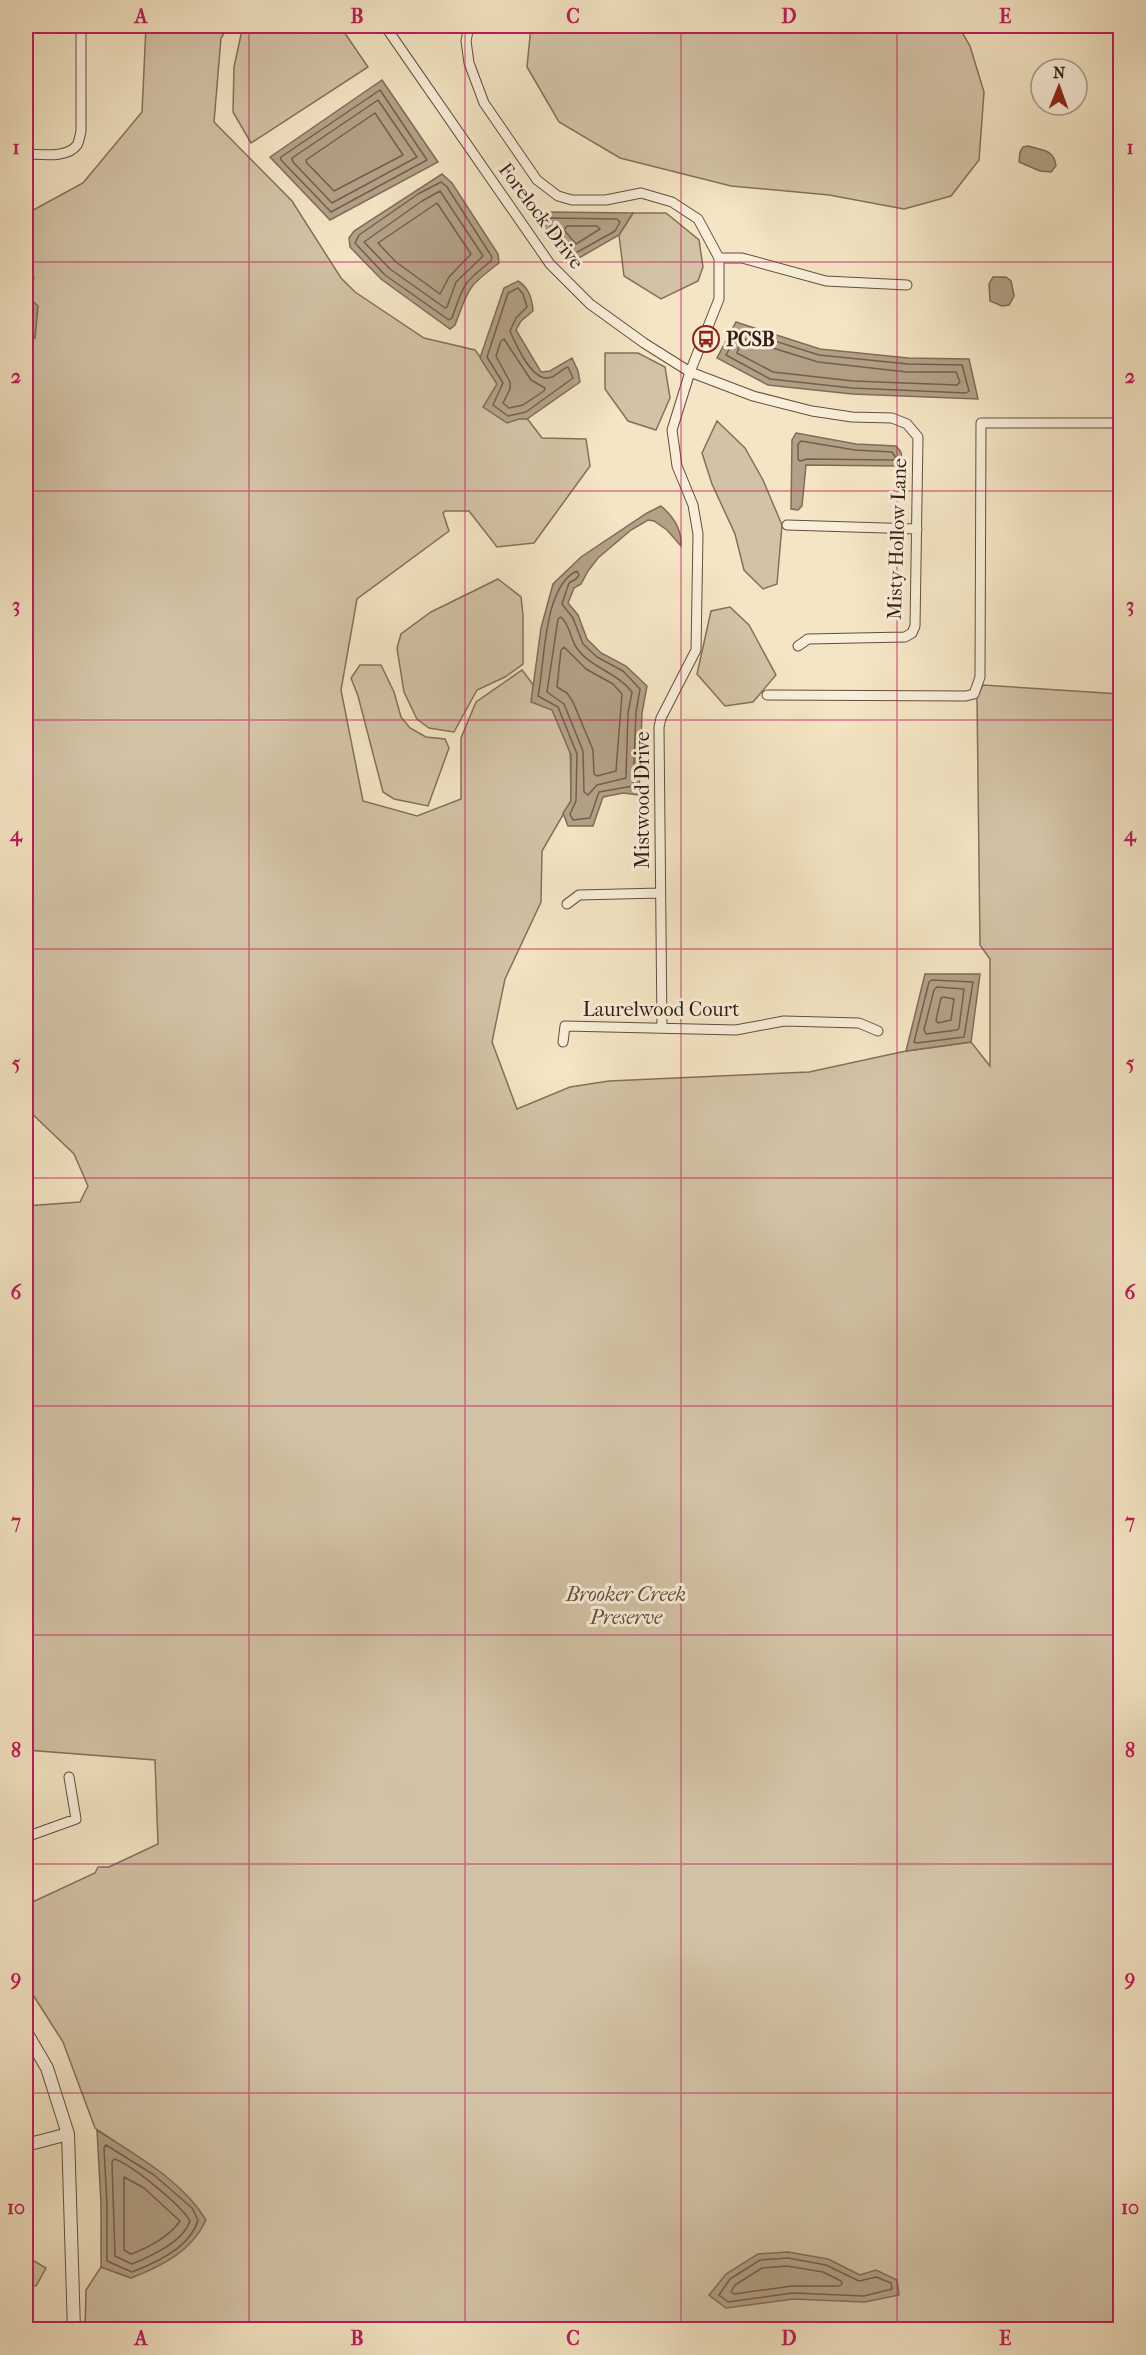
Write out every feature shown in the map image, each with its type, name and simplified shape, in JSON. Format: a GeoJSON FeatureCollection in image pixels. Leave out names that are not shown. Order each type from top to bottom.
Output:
{"type":"FeatureCollection","features":[{"type":"Feature","properties":{"kind":"street"},"geometry":{"type":"LineString","coordinates":[[26,154],[63,154],[70,152],[77,145],[81,131],[81,26]]}},
{"type":"Feature","properties":{"kind":"street","name":"Forelock Drive"},"geometry":{"type":"LineString","coordinates":[[385,26],[550,264],[590,304],[644,343],[690,372],[753,396],[812,411],[852,417],[892,418],[907,424],[918,437]]}},
{"type":"Feature","properties":{"kind":"street"},"geometry":{"type":"LineString","coordinates":[[469,26],[466,41],[469,63],[484,103],[537,180],[558,196],[572,200],[606,200],[640,193],[672,202],[698,219],[719,258],[742,258],[826,281],[907,285]]}},
{"type":"Feature","properties":{"kind":"street","name":"Mistwood Drive"},"geometry":{"type":"LineString","coordinates":[[662,1028],[659,727],[696,650],[698,534],[693,505],[677,466],[672,430],[690,372],[719,299],[719,258]]}},
{"type":"Feature","properties":{"kind":"street"},"geometry":{"type":"LineString","coordinates":[[767,695],[966,696],[974,694],[980,677],[981,423],[1120,423]]}},
{"type":"Feature","properties":{"kind":"street","name":"Misty Hollow Lane"},"geometry":{"type":"LineString","coordinates":[[798,646],[808,639],[905,637],[912,633],[915,626],[918,437]]}},
{"type":"Feature","properties":{"kind":"street"},"geometry":{"type":"LineString","coordinates":[[787,525],[917,529]]}},
{"type":"Feature","properties":{"kind":"street"},"geometry":{"type":"LineString","coordinates":[[567,904],[579,895],[660,893]]}},
{"type":"Feature","properties":{"kind":"street","name":"Laurelwood Court"},"geometry":{"type":"LineString","coordinates":[[563,1042],[565,1026],[736,1030],[784,1021],[859,1023],[878,1031]]}},
{"type":"Feature","properties":{"kind":"street"},"geometry":{"type":"LineString","coordinates":[[26,1837],[76,1819],[69,1777]]}},
{"type":"Feature","properties":{"kind":"street"},"geometry":{"type":"LineString","coordinates":[[26,2032],[47,2068],[68,2134],[74,2330]]}},
{"type":"Feature","properties":{"kind":"street"},"geometry":{"type":"LineString","coordinates":[[26,2145],[68,2134]]}},
{"type":"Feature","properties":{"kind":"green space","name":"Brooker Creek Preserve"},"geometry":{"type":"Polygon","coordinates":[[[146,26],[229,26],[221,38],[214,122],[292,201],[341,278],[355,292],[424,338],[475,350],[542,438],[586,439],[590,466],[534,543],[497,547],[469,511],[445,511],[443,513],[449,531],[357,599],[341,690],[363,801],[417,816],[461,799],[461,738],[476,702],[522,670],[570,733],[571,801],[542,851],[541,902],[505,979],[492,1042],[517,1109],[570,1087],[609,1081],[809,1072],[906,1051],[971,1042],[990,1066],[990,959],[980,945],[977,697],[983,685],[1120,694],[1120,2329],[85,2329],[86,2290],[101,2267],[131,2278],[187,2196],[157,2170],[95,2128],[63,2042],[26,1984],[26,1905],[95,1873],[98,1867],[109,1867],[158,1844],[155,1760],[26,1750],[26,1206],[80,1202],[88,1186],[74,1154],[26,1108],[26,289],[34,278],[30,265],[26,261],[26,214],[83,183],[142,112],[146,26]]]}},
{"type":"Feature","properties":{"kind":"green space"},"geometry":{"type":"Polygon","coordinates":[[[250,26],[340,26],[368,67],[251,143],[233,112],[234,67],[242,30],[250,26]]]}},
{"type":"Feature","properties":{"kind":"green space"},"geometry":{"type":"Polygon","coordinates":[[[531,26],[974,26],[963,34],[970,46],[984,92],[979,160],[951,196],[904,209],[829,195],[731,186],[620,158],[559,122],[527,67],[531,26]]]}},
{"type":"Feature","properties":{"kind":"green space"},"geometry":{"type":"Polygon","coordinates":[[[633,213],[666,213],[699,240],[703,267],[698,281],[661,299],[624,276],[619,235],[633,213]]]}},
{"type":"Feature","properties":{"kind":"green space"},"geometry":{"type":"Polygon","coordinates":[[[605,353],[638,353],[665,367],[670,398],[656,430],[628,421],[605,389],[605,353]]]}},
{"type":"Feature","properties":{"kind":"green space"},"geometry":{"type":"Polygon","coordinates":[[[717,421],[745,448],[763,480],[782,525],[777,584],[763,589],[744,570],[735,534],[712,484],[702,453],[717,421]]]}},
{"type":"Feature","properties":{"kind":"green space"},"geometry":{"type":"Polygon","coordinates":[[[498,579],[521,597],[523,664],[505,677],[477,690],[454,732],[429,728],[417,719],[404,692],[397,648],[401,634],[431,612],[498,579]]]}},
{"type":"Feature","properties":{"kind":"green space"},"geometry":{"type":"Polygon","coordinates":[[[730,607],[749,625],[776,675],[753,702],[725,706],[697,674],[711,611],[730,607]]]}},
{"type":"Feature","properties":{"kind":"green space"},"geometry":{"type":"Polygon","coordinates":[[[360,665],[381,665],[394,692],[401,717],[410,728],[426,737],[445,739],[449,748],[428,806],[394,799],[383,792],[358,696],[351,678],[360,665]]]}},
{"type":"Feature","properties":{"kind":"green space"},"geometry":{"type":"Polygon","coordinates":[[[26,2261],[34,2261],[46,2268],[36,2286],[26,2286],[26,2261]]]}},
{"type":"Feature","properties":{"kind":"water"},"geometry":{"type":"Polygon","coordinates":[[[382,80],[438,162],[330,220],[270,157],[382,80]]]}},
{"type":"Feature","properties":{"kind":"water"},"geometry":{"type":"Polygon","coordinates":[[[1028,146],[1046,151],[1053,156],[1056,166],[1051,172],[1040,171],[1019,162],[1020,152],[1023,147],[1028,146]]]}},
{"type":"Feature","properties":{"kind":"water"},"geometry":{"type":"Polygon","coordinates":[[[442,174],[452,183],[498,254],[499,263],[474,284],[463,303],[455,325],[450,329],[381,279],[350,247],[349,238],[354,231],[442,174]]]}},
{"type":"Feature","properties":{"kind":"water"},"geometry":{"type":"Polygon","coordinates":[[[545,212],[633,213],[619,235],[572,262],[535,217],[545,212]]]}},
{"type":"Feature","properties":{"kind":"water"},"geometry":{"type":"Polygon","coordinates":[[[993,277],[1006,277],[1011,281],[1014,296],[1009,305],[1002,306],[990,301],[989,284],[993,277]]]}},
{"type":"Feature","properties":{"kind":"water"},"geometry":{"type":"Polygon","coordinates":[[[518,281],[529,294],[533,311],[521,321],[516,330],[541,372],[550,371],[572,358],[580,382],[527,419],[507,423],[483,407],[497,384],[480,358],[504,288],[518,281]]]}},
{"type":"Feature","properties":{"kind":"water"},"geometry":{"type":"Polygon","coordinates":[[[26,295],[38,306],[35,338],[26,342],[26,295]]]}},
{"type":"Feature","properties":{"kind":"water"},"geometry":{"type":"Polygon","coordinates":[[[736,322],[820,349],[908,358],[969,359],[978,399],[852,394],[768,385],[717,358],[736,322]]]}},
{"type":"Feature","properties":{"kind":"water"},"geometry":{"type":"Polygon","coordinates":[[[796,433],[856,444],[896,446],[901,452],[902,460],[896,466],[806,465],[802,506],[798,510],[791,509],[792,440],[796,433]]]}},
{"type":"Feature","properties":{"kind":"water"},"geometry":{"type":"Polygon","coordinates":[[[661,506],[676,524],[681,546],[667,530],[654,521],[648,520],[631,530],[598,558],[581,584],[574,588],[568,603],[578,615],[587,639],[601,653],[626,666],[647,686],[642,713],[639,795],[623,793],[603,797],[593,826],[568,826],[563,813],[571,801],[571,755],[552,710],[531,702],[541,628],[553,584],[581,557],[661,506]]]}},
{"type":"Feature","properties":{"kind":"water"},"geometry":{"type":"Polygon","coordinates":[[[925,974],[980,974],[971,1042],[906,1051],[925,974]]]}},
{"type":"Feature","properties":{"kind":"water"},"geometry":{"type":"Polygon","coordinates":[[[97,2130],[157,2169],[184,2193],[206,2220],[193,2240],[175,2256],[131,2278],[101,2267],[101,2204],[97,2130]]]}},
{"type":"Feature","properties":{"kind":"water"},"geometry":{"type":"Polygon","coordinates":[[[788,2252],[828,2259],[860,2275],[876,2270],[897,2280],[899,2295],[865,2302],[793,2299],[726,2308],[709,2295],[726,2274],[758,2254],[788,2252]]]}},
{"type":"Feature","properties":{"kind":"place","name":"PCSB"},"geometry":{"type":"Point","coordinates":[706,339]}}]}
